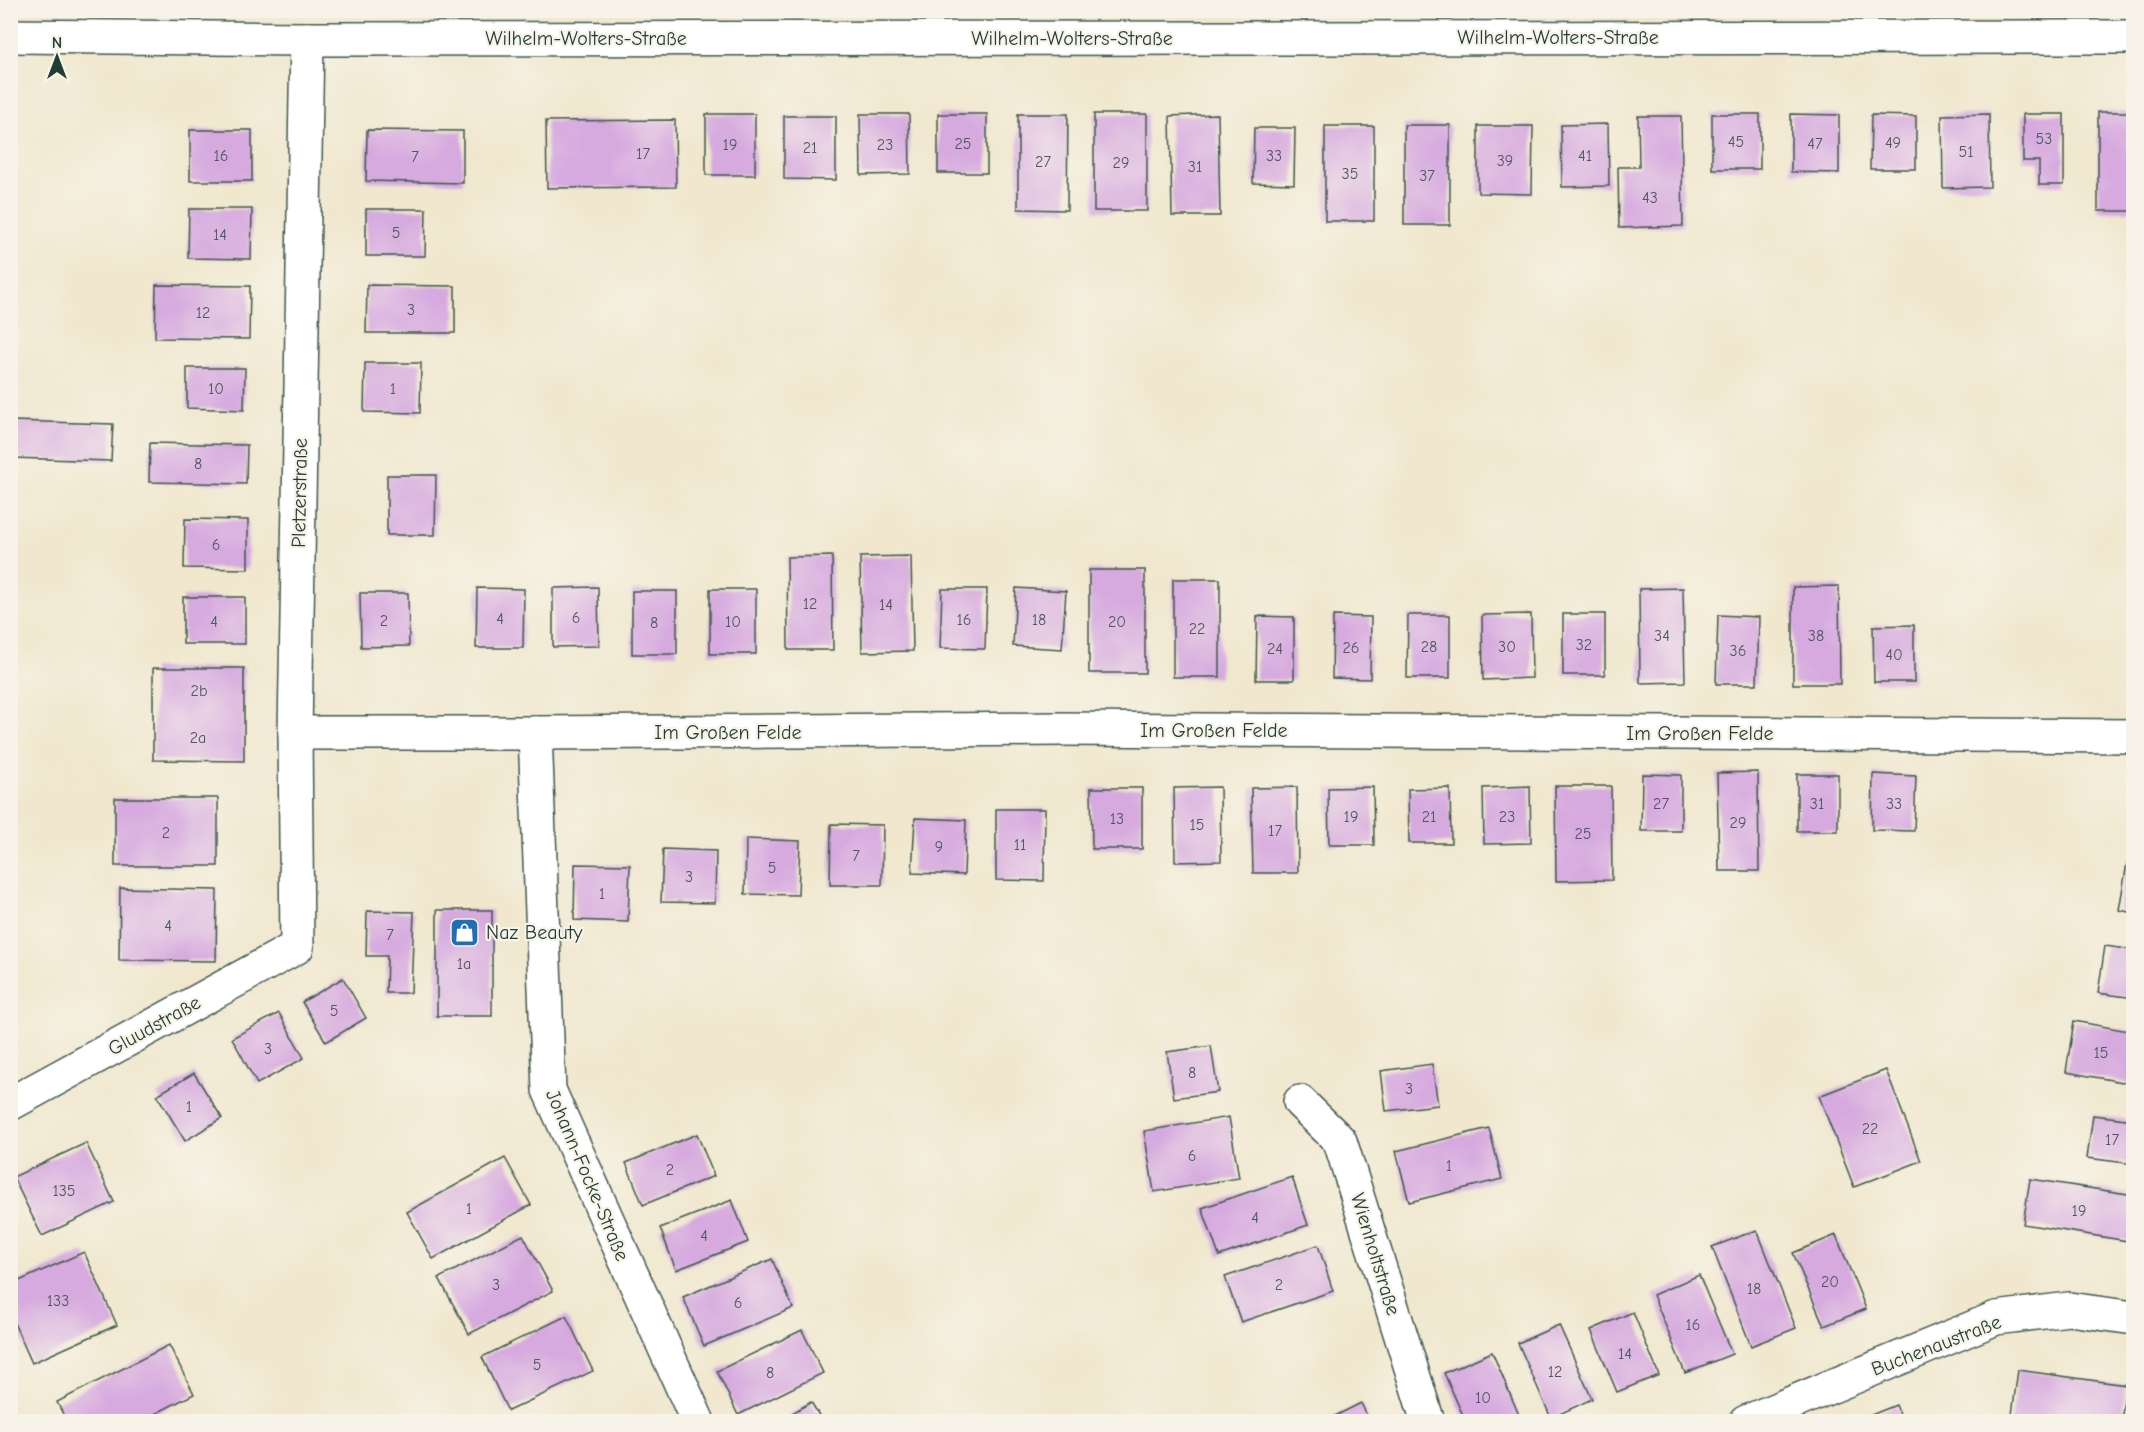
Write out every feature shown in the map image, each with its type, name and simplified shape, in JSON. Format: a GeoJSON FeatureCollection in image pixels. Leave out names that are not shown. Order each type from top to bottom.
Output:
{"type":"FeatureCollection","features":[{"type":"Feature","properties":{"kind":"street","name":"Wilhelm-Wolters-Straße"},"geometry":{"type":"LineString","coordinates":[[10,36],[307,39],[2133,36]]}},
{"type":"Feature","properties":{"kind":"street","name":"Pletzerstraße"},"geometry":{"type":"LineString","coordinates":[[297,947],[295,733],[307,39]]}},
{"type":"Feature","properties":{"kind":"street","name":"Im Großen Felde"},"geometry":{"type":"LineString","coordinates":[[295,733],[1072,729],[2133,736]]}},
{"type":"Feature","properties":{"kind":"street","name":"Johann-Focke-Straße"},"geometry":{"type":"LineString","coordinates":[[535,733],[549,1090],[698,1422]]}},
{"type":"Feature","properties":{"kind":"street","name":"Gluudstraße"},"geometry":{"type":"LineString","coordinates":[[10,1104],[297,947]]}},
{"type":"Feature","properties":{"kind":"street","name":"Wienholtstraße"},"geometry":{"type":"LineString","coordinates":[[1300,1102],[1340,1141],[1428,1422]]}},
{"type":"Feature","properties":{"kind":"street","name":"Buchenaustraße"},"geometry":{"type":"LineString","coordinates":[[1746,1422],[1996,1318],[2069,1309],[2133,1318]]}},
{"type":"Feature","properties":{"kind":"building"},"geometry":{"type":"Polygon","coordinates":[[[2098,112],[2134,112],[2134,211],[2098,211],[2098,112]]]}},
{"type":"Feature","properties":{"kind":"building"},"geometry":{"type":"Polygon","coordinates":[[[706,114],[755,114],[755,175],[706,175],[706,114]]]}},
{"type":"Feature","properties":{"kind":"building"},"geometry":{"type":"Polygon","coordinates":[[[860,114],[909,114],[910,174],[861,175],[860,114]]]}},
{"type":"Feature","properties":{"kind":"building"},"geometry":{"type":"Polygon","coordinates":[[[938,114],[987,114],[987,173],[938,173],[938,114]]]}},
{"type":"Feature","properties":{"kind":"building"},"geometry":{"type":"Polygon","coordinates":[[[1018,114],[1068,114],[1067,210],[1018,209],[1018,114]]]}},
{"type":"Feature","properties":{"kind":"building"},"geometry":{"type":"Polygon","coordinates":[[[1094,114],[1147,114],[1147,211],[1094,211],[1094,114]]]}},
{"type":"Feature","properties":{"kind":"building"},"geometry":{"type":"Polygon","coordinates":[[[1218,114],[1220,216],[1172,216],[1170,116],[1218,114]]]}},
{"type":"Feature","properties":{"kind":"building"},"geometry":{"type":"Polygon","coordinates":[[[1712,114],[1760,114],[1760,169],[1712,169],[1712,114]]]}},
{"type":"Feature","properties":{"kind":"building"},"geometry":{"type":"Polygon","coordinates":[[[1791,114],[1839,115],[1839,173],[1791,172],[1791,114]]]}},
{"type":"Feature","properties":{"kind":"building"},"geometry":{"type":"Polygon","coordinates":[[[1989,114],[1990,187],[1943,188],[1942,115],[1989,114]]]}},
{"type":"Feature","properties":{"kind":"building"},"geometry":{"type":"Polygon","coordinates":[[[2023,114],[2064,114],[2064,185],[2039,185],[2039,161],[2023,161],[2023,114]]]}},
{"type":"Feature","properties":{"kind":"building"},"geometry":{"type":"Polygon","coordinates":[[[1871,115],[1916,116],[1916,169],[1870,169],[1871,115]]]}},
{"type":"Feature","properties":{"kind":"building"},"geometry":{"type":"Polygon","coordinates":[[[784,116],[836,116],[836,180],[784,179],[784,116]]]}},
{"type":"Feature","properties":{"kind":"building"},"geometry":{"type":"Polygon","coordinates":[[[1638,116],[1681,116],[1683,226],[1619,228],[1618,167],[1639,167],[1638,116]]]}},
{"type":"Feature","properties":{"kind":"building"},"geometry":{"type":"Polygon","coordinates":[[[675,120],[676,187],[547,188],[546,121],[675,120]]]}},
{"type":"Feature","properties":{"kind":"building"},"geometry":{"type":"Polygon","coordinates":[[[1608,124],[1609,186],[1562,187],[1561,125],[1608,124]]]}},
{"type":"Feature","properties":{"kind":"building"},"geometry":{"type":"Polygon","coordinates":[[[1404,125],[1450,125],[1450,225],[1404,225],[1404,125]]]}},
{"type":"Feature","properties":{"kind":"building"},"geometry":{"type":"Polygon","coordinates":[[[1325,126],[1374,126],[1374,221],[1325,221],[1325,126]]]}},
{"type":"Feature","properties":{"kind":"building"},"geometry":{"type":"Polygon","coordinates":[[[1478,126],[1533,126],[1532,194],[1478,193],[1478,126]]]}},
{"type":"Feature","properties":{"kind":"building"},"geometry":{"type":"Polygon","coordinates":[[[1254,128],[1295,128],[1294,184],[1253,183],[1254,128]]]}},
{"type":"Feature","properties":{"kind":"building"},"geometry":{"type":"Polygon","coordinates":[[[190,130],[252,130],[252,181],[190,181],[190,130]]]}},
{"type":"Feature","properties":{"kind":"building"},"geometry":{"type":"Polygon","coordinates":[[[367,130],[463,131],[463,183],[366,181],[367,130]]]}},
{"type":"Feature","properties":{"kind":"building"},"geometry":{"type":"Polygon","coordinates":[[[189,209],[252,209],[251,259],[188,258],[189,209]]]}},
{"type":"Feature","properties":{"kind":"building"},"geometry":{"type":"Polygon","coordinates":[[[366,209],[426,209],[425,256],[366,256],[366,209]]]}},
{"type":"Feature","properties":{"kind":"building"},"geometry":{"type":"Polygon","coordinates":[[[156,285],[250,286],[249,339],[155,338],[156,285]]]}},
{"type":"Feature","properties":{"kind":"building"},"geometry":{"type":"Polygon","coordinates":[[[367,285],[455,286],[455,333],[366,333],[367,285]]]}},
{"type":"Feature","properties":{"kind":"building"},"geometry":{"type":"Polygon","coordinates":[[[365,363],[421,363],[420,413],[364,412],[365,363]]]}},
{"type":"Feature","properties":{"kind":"building"},"geometry":{"type":"Polygon","coordinates":[[[187,368],[245,368],[244,410],[187,408],[187,368]]]}},
{"type":"Feature","properties":{"kind":"building"},"geometry":{"type":"Polygon","coordinates":[[[11,421],[113,424],[111,461],[11,458],[11,421]]]}},
{"type":"Feature","properties":{"kind":"building"},"geometry":{"type":"Polygon","coordinates":[[[150,443],[247,445],[246,484],[149,482],[150,443]]]}},
{"type":"Feature","properties":{"kind":"building"},"geometry":{"type":"Polygon","coordinates":[[[387,475],[436,475],[435,535],[387,535],[387,475]]]}},
{"type":"Feature","properties":{"kind":"building"},"geometry":{"type":"Polygon","coordinates":[[[185,519],[248,520],[248,569],[184,568],[185,519]]]}},
{"type":"Feature","properties":{"kind":"building"},"geometry":{"type":"Polygon","coordinates":[[[832,556],[833,650],[788,650],[787,557],[832,556]]]}},
{"type":"Feature","properties":{"kind":"building"},"geometry":{"type":"Polygon","coordinates":[[[911,556],[913,651],[862,652],[860,557],[911,556]]]}},
{"type":"Feature","properties":{"kind":"building"},"geometry":{"type":"Polygon","coordinates":[[[1089,570],[1145,570],[1145,673],[1089,673],[1089,570]]]}},
{"type":"Feature","properties":{"kind":"building"},"geometry":{"type":"Polygon","coordinates":[[[1173,579],[1220,579],[1220,677],[1173,677],[1173,579]]]}},
{"type":"Feature","properties":{"kind":"building"},"geometry":{"type":"Polygon","coordinates":[[[1839,586],[1840,684],[1793,684],[1793,587],[1839,586]]]}},
{"type":"Feature","properties":{"kind":"building"},"geometry":{"type":"Polygon","coordinates":[[[598,587],[599,646],[553,647],[553,588],[598,587]]]}},
{"type":"Feature","properties":{"kind":"building"},"geometry":{"type":"Polygon","coordinates":[[[477,588],[524,589],[523,648],[476,648],[477,588]]]}},
{"type":"Feature","properties":{"kind":"building"},"geometry":{"type":"Polygon","coordinates":[[[1016,588],[1066,591],[1062,649],[1013,646],[1016,588]]]}},
{"type":"Feature","properties":{"kind":"building"},"geometry":{"type":"Polygon","coordinates":[[[1683,588],[1685,682],[1640,683],[1639,589],[1683,588]]]}},
{"type":"Feature","properties":{"kind":"building"},"geometry":{"type":"Polygon","coordinates":[[[710,589],[756,589],[756,654],[710,654],[710,589]]]}},
{"type":"Feature","properties":{"kind":"building"},"geometry":{"type":"Polygon","coordinates":[[[942,589],[987,589],[985,649],[940,648],[942,589]]]}},
{"type":"Feature","properties":{"kind":"building"},"geometry":{"type":"Polygon","coordinates":[[[632,591],[677,591],[677,654],[632,654],[632,591]]]}},
{"type":"Feature","properties":{"kind":"building"},"geometry":{"type":"Polygon","coordinates":[[[360,593],[408,593],[409,646],[361,647],[360,593]]]}},
{"type":"Feature","properties":{"kind":"building"},"geometry":{"type":"Polygon","coordinates":[[[183,597],[245,597],[245,644],[183,644],[183,597]]]}},
{"type":"Feature","properties":{"kind":"building"},"geometry":{"type":"Polygon","coordinates":[[[1531,614],[1532,678],[1483,680],[1482,615],[1531,614]]]}},
{"type":"Feature","properties":{"kind":"building"},"geometry":{"type":"Polygon","coordinates":[[[1563,614],[1605,614],[1605,675],[1563,675],[1563,614]]]}},
{"type":"Feature","properties":{"kind":"building"},"geometry":{"type":"Polygon","coordinates":[[[1408,615],[1450,615],[1450,678],[1407,678],[1408,615]]]}},
{"type":"Feature","properties":{"kind":"building"},"geometry":{"type":"Polygon","coordinates":[[[1718,615],[1759,617],[1757,684],[1716,684],[1718,615]]]}},
{"type":"Feature","properties":{"kind":"building"},"geometry":{"type":"Polygon","coordinates":[[[1257,616],[1294,617],[1294,680],[1256,680],[1257,616]]]}},
{"type":"Feature","properties":{"kind":"building"},"geometry":{"type":"Polygon","coordinates":[[[1333,616],[1371,617],[1370,679],[1332,678],[1333,616]]]}},
{"type":"Feature","properties":{"kind":"building"},"geometry":{"type":"Polygon","coordinates":[[[1914,625],[1914,682],[1874,682],[1873,626],[1914,625]]]}},
{"type":"Feature","properties":{"kind":"building"},"geometry":{"type":"Polygon","coordinates":[[[153,668],[244,668],[244,761],[153,760],[153,668]]]}},
{"type":"Feature","properties":{"kind":"building"},"geometry":{"type":"Polygon","coordinates":[[[1758,772],[1759,871],[1719,871],[1717,773],[1758,772]]]}},
{"type":"Feature","properties":{"kind":"building"},"geometry":{"type":"Polygon","coordinates":[[[1642,774],[1681,775],[1681,831],[1641,831],[1642,774]]]}},
{"type":"Feature","properties":{"kind":"building"},"geometry":{"type":"Polygon","coordinates":[[[1797,774],[1838,774],[1838,831],[1797,831],[1797,774]]]}},
{"type":"Feature","properties":{"kind":"building"},"geometry":{"type":"Polygon","coordinates":[[[1873,774],[1916,776],[1914,831],[1872,830],[1873,774]]]}},
{"type":"Feature","properties":{"kind":"building"},"geometry":{"type":"Polygon","coordinates":[[[1530,786],[1531,843],[1484,844],[1483,788],[1530,786]]]}},
{"type":"Feature","properties":{"kind":"building"},"geometry":{"type":"Polygon","coordinates":[[[1555,786],[1611,786],[1612,880],[1556,881],[1555,786]]]}},
{"type":"Feature","properties":{"kind":"building"},"geometry":{"type":"Polygon","coordinates":[[[1220,787],[1221,861],[1175,862],[1174,788],[1220,787]]]}},
{"type":"Feature","properties":{"kind":"building"},"geometry":{"type":"Polygon","coordinates":[[[1297,787],[1298,873],[1253,873],[1251,788],[1297,787]]]}},
{"type":"Feature","properties":{"kind":"building"},"geometry":{"type":"Polygon","coordinates":[[[1373,787],[1374,845],[1329,845],[1328,788],[1373,787]]]}},
{"type":"Feature","properties":{"kind":"building"},"geometry":{"type":"Polygon","coordinates":[[[1091,788],[1142,788],[1142,849],[1092,849],[1091,788]]]}},
{"type":"Feature","properties":{"kind":"building"},"geometry":{"type":"Polygon","coordinates":[[[1450,788],[1451,843],[1409,843],[1408,789],[1450,788]]]}},
{"type":"Feature","properties":{"kind":"building"},"geometry":{"type":"Polygon","coordinates":[[[115,798],[218,798],[218,866],[115,866],[115,798]]]}},
{"type":"Feature","properties":{"kind":"building"},"geometry":{"type":"Polygon","coordinates":[[[996,809],[1045,809],[1044,881],[996,880],[996,809]]]}},
{"type":"Feature","properties":{"kind":"building"},"geometry":{"type":"Polygon","coordinates":[[[915,818],[966,820],[964,875],[912,873],[915,818]]]}},
{"type":"Feature","properties":{"kind":"building"},"geometry":{"type":"Polygon","coordinates":[[[831,824],[883,825],[882,885],[830,885],[831,824]]]}},
{"type":"Feature","properties":{"kind":"building"},"geometry":{"type":"Polygon","coordinates":[[[746,839],[800,841],[798,895],[745,894],[746,839]]]}},
{"type":"Feature","properties":{"kind":"building"},"geometry":{"type":"Polygon","coordinates":[[[663,849],[716,851],[715,903],[661,902],[663,849]]]}},
{"type":"Feature","properties":{"kind":"building"},"geometry":{"type":"Polygon","coordinates":[[[2127,863],[2134,864],[2134,913],[2119,910],[2127,863]]]}},
{"type":"Feature","properties":{"kind":"building"},"geometry":{"type":"Polygon","coordinates":[[[575,864],[630,865],[628,922],[574,920],[575,864]]]}},
{"type":"Feature","properties":{"kind":"building"},"geometry":{"type":"Polygon","coordinates":[[[120,888],[217,890],[216,961],[119,960],[120,888]]]}},
{"type":"Feature","properties":{"kind":"building"},"geometry":{"type":"Polygon","coordinates":[[[437,910],[492,910],[492,1016],[437,1016],[437,910]]]}},
{"type":"Feature","properties":{"kind":"building"},"geometry":{"type":"Polygon","coordinates":[[[367,911],[414,912],[411,993],[386,993],[387,956],[366,956],[367,911]]]}},
{"type":"Feature","properties":{"kind":"building"},"geometry":{"type":"Polygon","coordinates":[[[2105,946],[2134,950],[2134,998],[2098,993],[2105,946]]]}},
{"type":"Feature","properties":{"kind":"building"},"geometry":{"type":"Polygon","coordinates":[[[343,978],[366,1018],[326,1042],[302,1002],[343,978]]]}},
{"type":"Feature","properties":{"kind":"building"},"geometry":{"type":"Polygon","coordinates":[[[279,1013],[304,1058],[257,1084],[232,1038],[279,1013]]]}},
{"type":"Feature","properties":{"kind":"building"},"geometry":{"type":"Polygon","coordinates":[[[2074,1021],[2134,1032],[2134,1084],[2066,1072],[2074,1021]]]}},
{"type":"Feature","properties":{"kind":"building"},"geometry":{"type":"Polygon","coordinates":[[[1211,1046],[1218,1092],[1174,1098],[1167,1052],[1211,1046]]]}},
{"type":"Feature","properties":{"kind":"building"},"geometry":{"type":"Polygon","coordinates":[[[1432,1064],[1438,1105],[1386,1111],[1381,1071],[1432,1064]]]}},
{"type":"Feature","properties":{"kind":"building"},"geometry":{"type":"Polygon","coordinates":[[[1886,1070],[1921,1161],[1854,1187],[1819,1096],[1886,1070]]]}},
{"type":"Feature","properties":{"kind":"building"},"geometry":{"type":"Polygon","coordinates":[[[194,1073],[222,1118],[185,1141],[157,1095],[194,1073]]]}},
{"type":"Feature","properties":{"kind":"building"},"geometry":{"type":"Polygon","coordinates":[[[2093,1115],[2134,1120],[2134,1164],[2087,1158],[2093,1115]]]}},
{"type":"Feature","properties":{"kind":"building"},"geometry":{"type":"Polygon","coordinates":[[[1229,1117],[1239,1178],[1154,1192],[1144,1131],[1229,1117]]]}},
{"type":"Feature","properties":{"kind":"building"},"geometry":{"type":"Polygon","coordinates":[[[1489,1128],[1502,1179],[1409,1202],[1396,1151],[1489,1128]]]}},
{"type":"Feature","properties":{"kind":"building"},"geometry":{"type":"Polygon","coordinates":[[[697,1134],[714,1176],[643,1205],[626,1163],[697,1134]]]}},
{"type":"Feature","properties":{"kind":"building"},"geometry":{"type":"Polygon","coordinates":[[[86,1143],[114,1202],[42,1236],[13,1177],[86,1143]]]}},
{"type":"Feature","properties":{"kind":"building"},"geometry":{"type":"Polygon","coordinates":[[[505,1158],[531,1205],[433,1259],[407,1212],[505,1158]]]}},
{"type":"Feature","properties":{"kind":"building"},"geometry":{"type":"Polygon","coordinates":[[[1292,1177],[1308,1225],[1219,1256],[1202,1208],[1292,1177]]]}},
{"type":"Feature","properties":{"kind":"building"},"geometry":{"type":"Polygon","coordinates":[[[2030,1179],[2134,1195],[2134,1242],[2023,1224],[2030,1179]]]}},
{"type":"Feature","properties":{"kind":"building"},"geometry":{"type":"Polygon","coordinates":[[[732,1200],[748,1242],[676,1270],[660,1228],[732,1200]]]}},
{"type":"Feature","properties":{"kind":"building"},"geometry":{"type":"Polygon","coordinates":[[[1757,1230],[1796,1328],[1751,1346],[1712,1247],[1757,1230]]]}},
{"type":"Feature","properties":{"kind":"building"},"geometry":{"type":"Polygon","coordinates":[[[523,1235],[553,1291],[469,1334],[439,1278],[523,1235]]]}},
{"type":"Feature","properties":{"kind":"building"},"geometry":{"type":"Polygon","coordinates":[[[1836,1235],[1866,1309],[1824,1326],[1793,1253],[1836,1235]]]}},
{"type":"Feature","properties":{"kind":"building"},"geometry":{"type":"Polygon","coordinates":[[[1318,1245],[1333,1291],[1241,1322],[1225,1277],[1318,1245]]]}},
{"type":"Feature","properties":{"kind":"building"},"geometry":{"type":"Polygon","coordinates":[[[84,1252],[117,1325],[32,1363],[10,1314],[10,1285],[84,1252]]]}},
{"type":"Feature","properties":{"kind":"building"},"geometry":{"type":"Polygon","coordinates":[[[772,1259],[793,1308],[704,1346],[683,1297],[772,1259]]]}},
{"type":"Feature","properties":{"kind":"building"},"geometry":{"type":"Polygon","coordinates":[[[1699,1275],[1732,1354],[1685,1373],[1653,1295],[1699,1275]]]}},
{"type":"Feature","properties":{"kind":"building"},"geometry":{"type":"Polygon","coordinates":[[[1633,1312],[1659,1375],[1617,1392],[1591,1330],[1633,1312]]]}},
{"type":"Feature","properties":{"kind":"building"},"geometry":{"type":"Polygon","coordinates":[[[566,1316],[593,1371],[508,1411],[482,1357],[566,1316]]]}},
{"type":"Feature","properties":{"kind":"building"},"geometry":{"type":"Polygon","coordinates":[[[1559,1325],[1592,1399],[1551,1418],[1518,1343],[1559,1325]]]}},
{"type":"Feature","properties":{"kind":"building"},"geometry":{"type":"Polygon","coordinates":[[[802,1330],[823,1373],[738,1415],[717,1371],[802,1330]]]}},
{"type":"Feature","properties":{"kind":"building"},"geometry":{"type":"Polygon","coordinates":[[[169,1345],[194,1394],[139,1422],[67,1422],[57,1402],[169,1345]]]}},
{"type":"Feature","properties":{"kind":"building"},"geometry":{"type":"Polygon","coordinates":[[[1492,1352],[1522,1422],[1466,1422],[1444,1373],[1492,1352]]]}},
{"type":"Feature","properties":{"kind":"building"},"geometry":{"type":"Polygon","coordinates":[[[2018,1370],[2126,1385],[2121,1422],[2011,1422],[2018,1370]]]}},
{"type":"Feature","properties":{"kind":"building"},"geometry":{"type":"Polygon","coordinates":[[[811,1402],[823,1422],[777,1422],[811,1402]]]}},
{"type":"Feature","properties":{"kind":"building"},"geometry":{"type":"Polygon","coordinates":[[[1361,1403],[1370,1422],[1323,1422],[1361,1403]]]}},
{"type":"Feature","properties":{"kind":"building"},"geometry":{"type":"Polygon","coordinates":[[[1896,1405],[1903,1422],[1856,1422],[1856,1421],[1896,1405]]]}},
{"type":"Feature","properties":{"kind":"place","name":"Naz Beauty"},"geometry":{"type":"Point","coordinates":[465,932]}}]}
